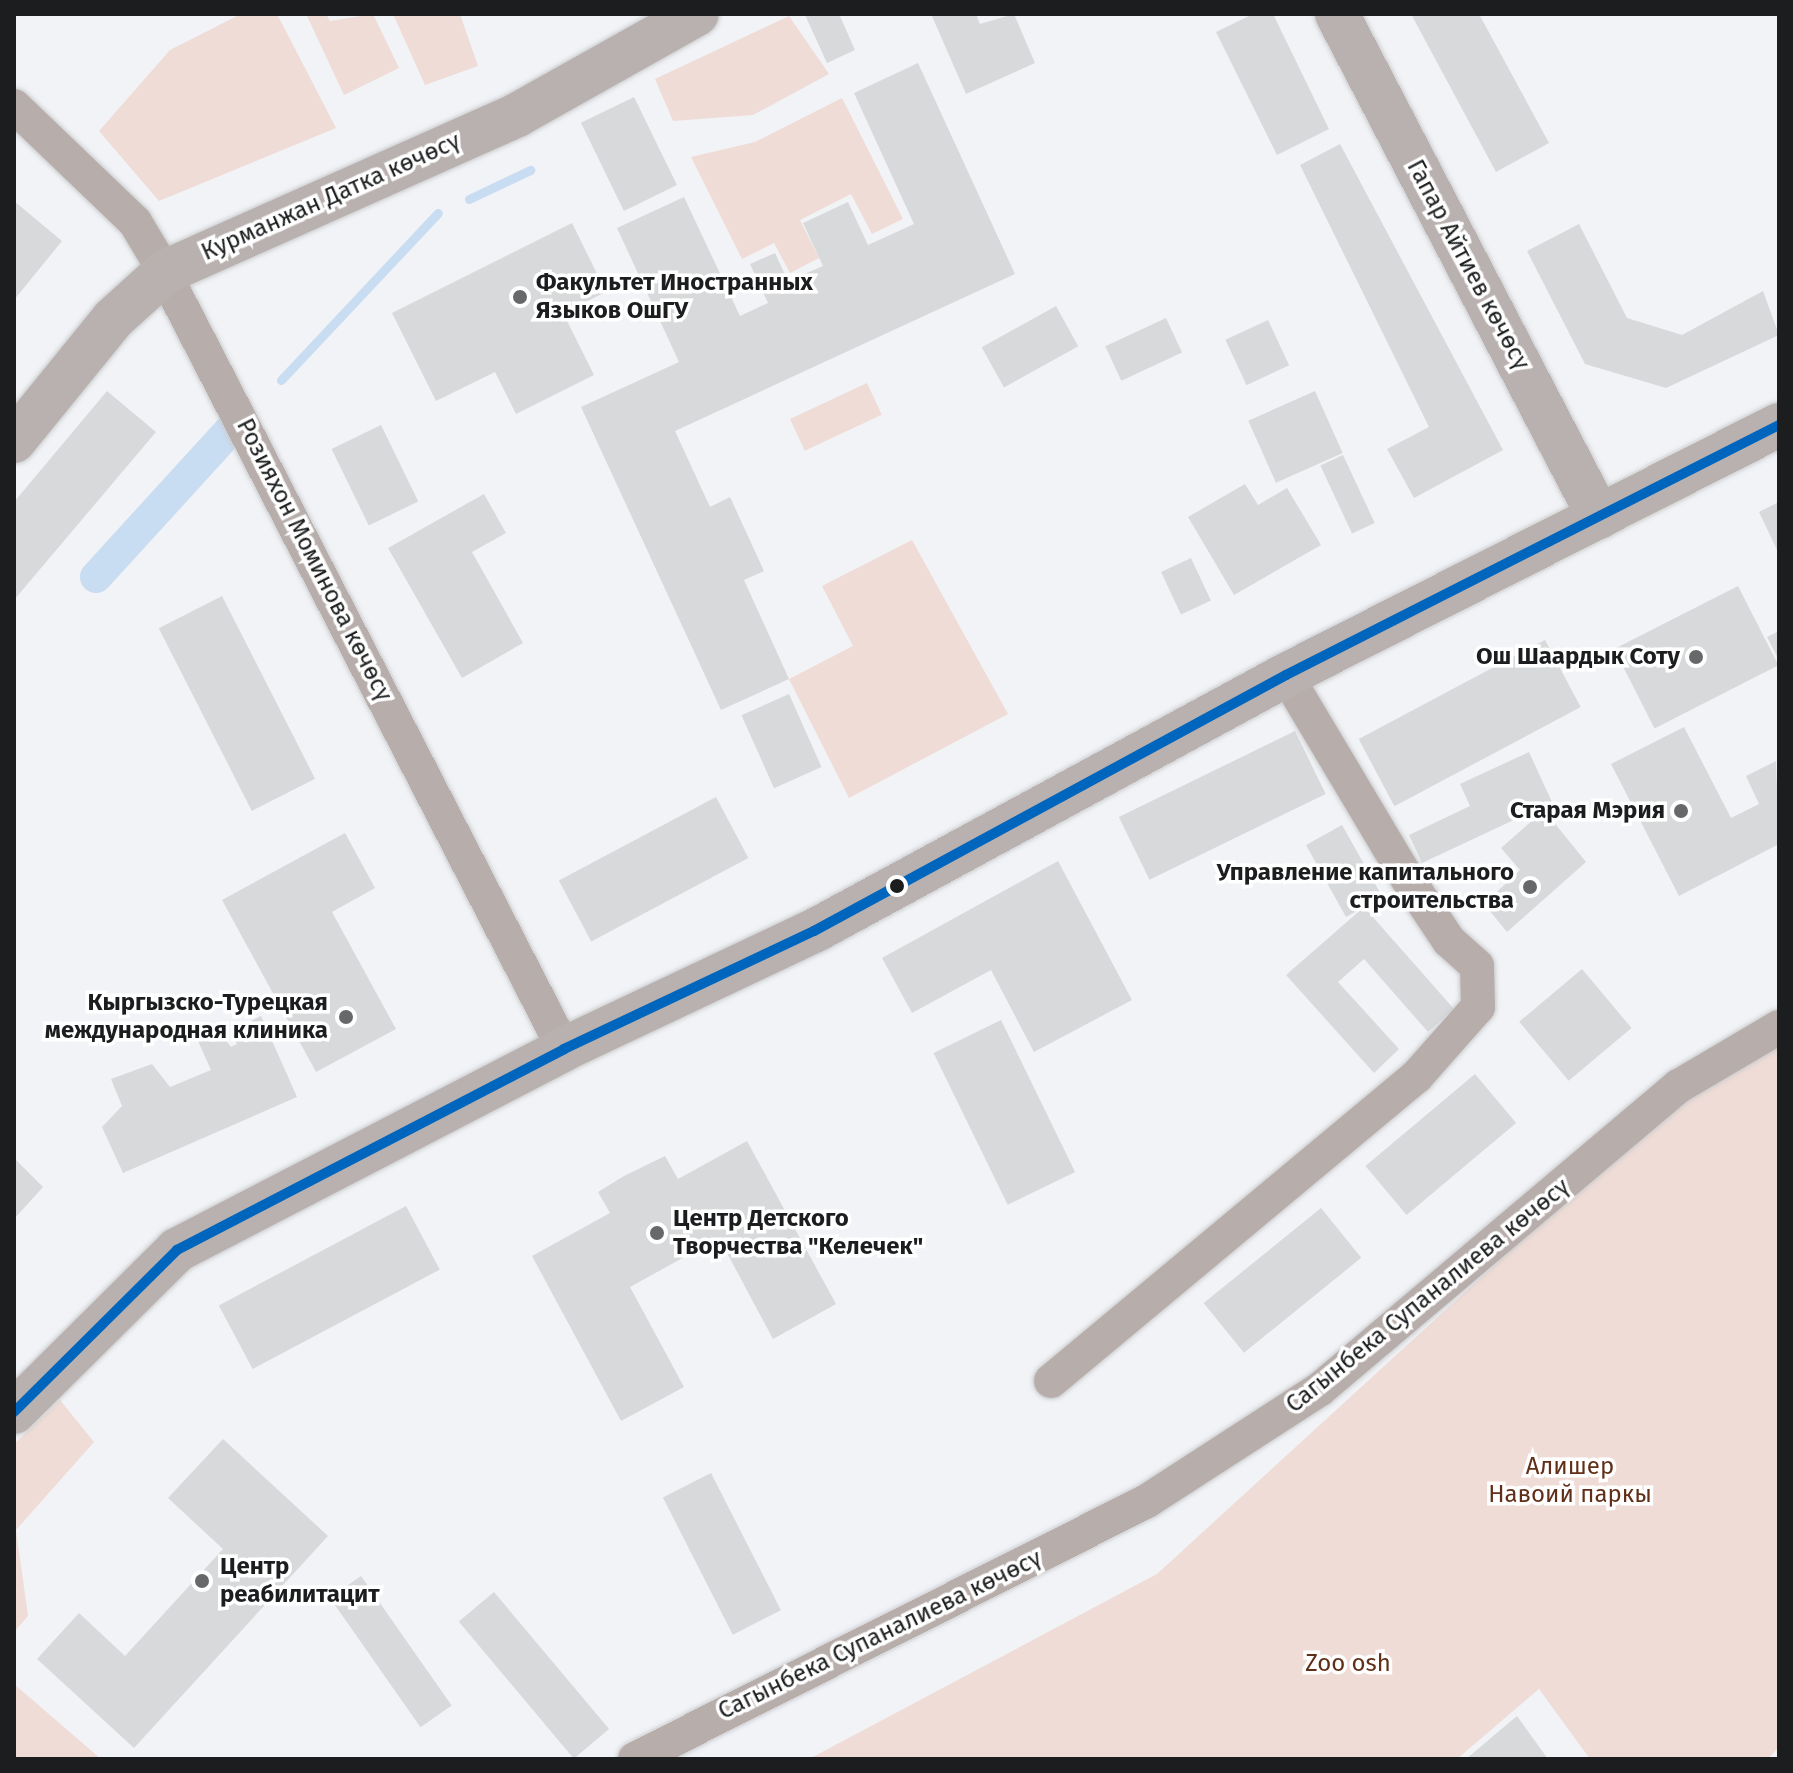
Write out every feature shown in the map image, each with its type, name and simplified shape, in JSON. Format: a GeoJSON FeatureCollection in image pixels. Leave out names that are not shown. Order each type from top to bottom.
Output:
{"type":"FeatureCollection","features":[{"type":"Feature","properties":{"kind":"main road","name":"Курманжан Датка көчөсү"},"geometry":{"type":"LineString","coordinates":[[14,441],[113,319],[165,272],[517,115],[697,14]]}},
{"type":"Feature","properties":{"kind":"main road","name":"Гапар Айтиев көчөсү"},"geometry":{"type":"LineString","coordinates":[[1337,14],[1599,517]]}},
{"type":"Feature","properties":{"kind":"main road"},"geometry":{"type":"LineString","coordinates":[[14,1412],[177,1250],[564,1049],[814,931],[1286,675],[1779,425]]}},
{"type":"Feature","properties":{"kind":"street","name":"Розияхон Моминова көчөсү"},"geometry":{"type":"LineString","coordinates":[[14,106],[135,222],[165,272],[564,1049]]}},
{"type":"Feature","properties":{"kind":"street"},"geometry":{"type":"LineString","coordinates":[[1051,1381],[1417,1076],[1478,1007],[1477,966],[1432,916],[1286,675]]}},
{"type":"Feature","properties":{"kind":"street","name":"Сагынбека Супаналиева көчөсү"},"geometry":{"type":"LineString","coordinates":[[635,1759],[1147,1501],[1320,1389],[1679,1086],[1779,1027]]}},
{"type":"Feature","properties":{"kind":"green space"},"geometry":{"type":"Polygon","coordinates":[[[241,14],[277,14],[336,128],[159,201],[99,131],[170,50],[241,14]]]}},
{"type":"Feature","properties":{"kind":"green space"},"geometry":{"type":"Polygon","coordinates":[[[306,14],[326,14],[330,21],[373,14],[399,68],[344,95],[306,14]]]}},
{"type":"Feature","properties":{"kind":"green space"},"geometry":{"type":"Polygon","coordinates":[[[393,14],[460,14],[478,66],[425,85],[393,14]]]}},
{"type":"Feature","properties":{"kind":"green space"},"geometry":{"type":"Polygon","coordinates":[[[789,16],[829,74],[753,115],[673,121],[655,79],[789,16]]]}},
{"type":"Feature","properties":{"kind":"green space"},"geometry":{"type":"Polygon","coordinates":[[[842,98],[903,219],[872,234],[851,194],[800,220],[819,258],[790,273],[774,243],[742,259],[691,157],[755,142],[842,98]]]}},
{"type":"Feature","properties":{"kind":"green space"},"geometry":{"type":"Polygon","coordinates":[[[867,383],[882,415],[805,451],[790,419],[867,383]]]}},
{"type":"Feature","properties":{"kind":"green space"},"geometry":{"type":"Polygon","coordinates":[[[912,540],[1008,714],[849,798],[789,679],[853,646],[822,586],[912,540]]]}},
{"type":"Feature","properties":{"kind":"green space","name":"Алишер Навоий паркы"},"geometry":{"type":"Polygon","coordinates":[[[1779,1031],[1779,1747],[1768,1759],[1590,1759],[1539,1689],[1457,1759],[809,1759],[1157,1574],[1676,1099],[1779,1031]]]}},
{"type":"Feature","properties":{"kind":"green space"},"geometry":{"type":"Polygon","coordinates":[[[60,1400],[94,1442],[16,1530],[28,1616],[14,1632],[14,1444],[60,1400]]]}},
{"type":"Feature","properties":{"kind":"green space"},"geometry":{"type":"Polygon","coordinates":[[[14,1684],[101,1759],[14,1759],[14,1684]]]}},
{"type":"Feature","properties":{"kind":"building"},"geometry":{"type":"Polygon","coordinates":[[[793,14],[839,14],[855,50],[827,63],[805,15],[793,14]]]}},
{"type":"Feature","properties":{"kind":"building"},"geometry":{"type":"Polygon","coordinates":[[[931,14],[976,14],[980,24],[1014,14],[1035,63],[966,94],[931,14]]]}},
{"type":"Feature","properties":{"kind":"building"},"geometry":{"type":"Polygon","coordinates":[[[1253,14],[1273,14],[1329,129],[1277,155],[1216,32],[1253,14]]]}},
{"type":"Feature","properties":{"kind":"building"},"geometry":{"type":"Polygon","coordinates":[[[1411,14],[1479,14],[1549,143],[1496,172],[1411,14]]]}},
{"type":"Feature","properties":{"kind":"building"},"geometry":{"type":"Polygon","coordinates":[[[918,63],[1015,274],[675,431],[710,507],[730,497],[764,571],[744,580],[789,679],[721,710],[581,407],[679,362],[617,228],[684,197],[740,316],[768,303],[750,264],[775,253],[788,281],[823,266],[803,223],[848,202],[868,245],[914,224],[854,93],[918,63]]]}},
{"type":"Feature","properties":{"kind":"building"},"geometry":{"type":"Polygon","coordinates":[[[634,97],[677,185],[624,211],[581,123],[634,97]]]}},
{"type":"Feature","properties":{"kind":"building"},"geometry":{"type":"Polygon","coordinates":[[[1340,144],[1503,450],[1414,498],[1387,449],[1429,427],[1300,165],[1340,144]]]}},
{"type":"Feature","properties":{"kind":"building"},"geometry":{"type":"Polygon","coordinates":[[[14,201],[62,241],[14,300],[14,201]]]}},
{"type":"Feature","properties":{"kind":"building"},"geometry":{"type":"Polygon","coordinates":[[[572,223],[606,292],[563,313],[594,375],[516,414],[495,372],[436,401],[392,313],[572,223]]]}},
{"type":"Feature","properties":{"kind":"building"},"geometry":{"type":"Polygon","coordinates":[[[1579,224],[1627,318],[1682,335],[1763,291],[1779,335],[1666,388],[1585,364],[1527,251],[1579,224]]]}},
{"type":"Feature","properties":{"kind":"building"},"geometry":{"type":"Polygon","coordinates":[[[1056,306],[1078,346],[1004,387],[982,347],[1056,306]]]}},
{"type":"Feature","properties":{"kind":"building"},"geometry":{"type":"Polygon","coordinates":[[[1166,318],[1182,352],[1121,381],[1105,346],[1166,318]]]}},
{"type":"Feature","properties":{"kind":"building"},"geometry":{"type":"Polygon","coordinates":[[[1268,320],[1289,365],[1247,385],[1225,340],[1268,320]]]}},
{"type":"Feature","properties":{"kind":"building"},"geometry":{"type":"Polygon","coordinates":[[[107,391],[156,432],[14,600],[14,502],[107,391]]]}},
{"type":"Feature","properties":{"kind":"building"},"geometry":{"type":"Polygon","coordinates":[[[1315,391],[1343,453],[1276,483],[1248,421],[1315,391]]]}},
{"type":"Feature","properties":{"kind":"building"},"geometry":{"type":"Polygon","coordinates":[[[381,425],[418,501],[369,526],[332,449],[381,425]]]}},
{"type":"Feature","properties":{"kind":"building"},"geometry":{"type":"Polygon","coordinates":[[[1343,455],[1375,523],[1352,534],[1320,466],[1343,455]]]}},
{"type":"Feature","properties":{"kind":"building"},"geometry":{"type":"Polygon","coordinates":[[[1245,484],[1258,505],[1287,488],[1321,545],[1234,595],[1188,517],[1245,484]]]}},
{"type":"Feature","properties":{"kind":"building"},"geometry":{"type":"Polygon","coordinates":[[[484,494],[506,533],[472,552],[523,643],[462,678],[388,548],[484,494]]]}},
{"type":"Feature","properties":{"kind":"building"},"geometry":{"type":"Polygon","coordinates":[[[1779,502],[1779,554],[1759,512],[1779,502]]]}},
{"type":"Feature","properties":{"kind":"building"},"geometry":{"type":"Polygon","coordinates":[[[1191,558],[1211,601],[1181,615],[1161,572],[1191,558]]]}},
{"type":"Feature","properties":{"kind":"building","name":"Ош Шаардык Соту"},"geometry":{"type":"Polygon","coordinates":[[[1738,586],[1778,665],[1655,728],[1614,649],[1738,586]]]}},
{"type":"Feature","properties":{"kind":"building"},"geometry":{"type":"Polygon","coordinates":[[[222,596],[315,779],[252,811],[159,628],[222,596]]]}},
{"type":"Feature","properties":{"kind":"building"},"geometry":{"type":"Polygon","coordinates":[[[1779,631],[1779,660],[1767,637],[1779,631]]]}},
{"type":"Feature","properties":{"kind":"building"},"geometry":{"type":"Polygon","coordinates":[[[1545,640],[1581,707],[1394,806],[1359,739],[1545,640]]]}},
{"type":"Feature","properties":{"kind":"building"},"geometry":{"type":"Polygon","coordinates":[[[789,694],[822,767],[774,788],[741,715],[789,694]]]}},
{"type":"Feature","properties":{"kind":"building","name":"Старая Мэрия"},"geometry":{"type":"Polygon","coordinates":[[[1684,727],[1731,818],[1759,804],[1746,776],[1776,761],[1779,844],[1679,896],[1611,764],[1684,727]]]}},
{"type":"Feature","properties":{"kind":"building"},"geometry":{"type":"Polygon","coordinates":[[[1295,731],[1326,794],[1150,880],[1119,817],[1295,731]]]}},
{"type":"Feature","properties":{"kind":"building"},"geometry":{"type":"Polygon","coordinates":[[[1529,752],[1552,802],[1422,863],[1409,835],[1470,806],[1460,784],[1529,752]]]}},
{"type":"Feature","properties":{"kind":"building"},"geometry":{"type":"Polygon","coordinates":[[[716,797],[748,858],[591,941],[559,881],[716,797]]]}},
{"type":"Feature","properties":{"kind":"building","name":"Управление капитального строительства"},"geometry":{"type":"Polygon","coordinates":[[[1544,810],[1586,862],[1507,932],[1484,904],[1520,870],[1501,848],[1544,810]]]}},
{"type":"Feature","properties":{"kind":"building"},"geometry":{"type":"Polygon","coordinates":[[[1342,825],[1382,896],[1346,917],[1306,845],[1342,825]]]}},
{"type":"Feature","properties":{"kind":"building"},"geometry":{"type":"Polygon","coordinates":[[[345,833],[375,888],[332,912],[396,1029],[316,1072],[222,900],[345,833]]]}},
{"type":"Feature","properties":{"kind":"building"},"geometry":{"type":"Polygon","coordinates":[[[1058,861],[1132,1000],[1034,1052],[991,970],[912,1013],[882,958],[1058,861]]]}},
{"type":"Feature","properties":{"kind":"building"},"geometry":{"type":"Polygon","coordinates":[[[1364,907],[1454,1009],[1428,1032],[1364,959],[1338,982],[1399,1049],[1374,1073],[1286,975],[1364,907]]]}},
{"type":"Feature","properties":{"kind":"building"},"geometry":{"type":"Polygon","coordinates":[[[1582,969],[1631,1028],[1569,1081],[1519,1022],[1582,969]]]}},
{"type":"Feature","properties":{"kind":"building"},"geometry":{"type":"Polygon","coordinates":[[[261,1016],[297,1097],[123,1173],[102,1127],[122,1106],[111,1079],[152,1064],[170,1087],[211,1070],[198,1041],[218,1030],[231,1047],[237,1044],[231,1031],[261,1016]]]}},
{"type":"Feature","properties":{"kind":"building"},"geometry":{"type":"Polygon","coordinates":[[[1001,1020],[1075,1172],[1008,1205],[934,1053],[1001,1020]]]}},
{"type":"Feature","properties":{"kind":"building"},"geometry":{"type":"Polygon","coordinates":[[[1475,1074],[1516,1123],[1407,1215],[1365,1166],[1475,1074]]]}},
{"type":"Feature","properties":{"kind":"building"},"geometry":{"type":"Polygon","coordinates":[[[747,1141],[836,1304],[773,1339],[719,1238],[630,1287],[684,1387],[621,1421],[532,1256],[610,1213],[598,1192],[624,1176],[665,1156],[678,1179],[747,1141]]]}},
{"type":"Feature","properties":{"kind":"building"},"geometry":{"type":"Polygon","coordinates":[[[14,1158],[43,1187],[14,1219],[14,1158]]]}},
{"type":"Feature","properties":{"kind":"building"},"geometry":{"type":"Polygon","coordinates":[[[406,1206],[440,1270],[253,1369],[219,1306],[406,1206]]]}},
{"type":"Feature","properties":{"kind":"building"},"geometry":{"type":"Polygon","coordinates":[[[1321,1208],[1361,1258],[1244,1353],[1204,1303],[1321,1208]]]}},
{"type":"Feature","properties":{"kind":"building"},"geometry":{"type":"Polygon","coordinates":[[[223,1439],[328,1536],[134,1748],[37,1659],[79,1613],[125,1656],[223,1549],[168,1498],[223,1439]]]}},
{"type":"Feature","properties":{"kind":"building"},"geometry":{"type":"Polygon","coordinates":[[[711,1473],[781,1610],[733,1635],[663,1498],[711,1473]]]}},
{"type":"Feature","properties":{"kind":"building"},"geometry":{"type":"Polygon","coordinates":[[[361,1576],[452,1705],[420,1727],[330,1598],[361,1576]]]}},
{"type":"Feature","properties":{"kind":"building"},"geometry":{"type":"Polygon","coordinates":[[[494,1592],[609,1729],[574,1759],[459,1622],[494,1592]]]}},
{"type":"Feature","properties":{"kind":"building"},"geometry":{"type":"Polygon","coordinates":[[[1517,1716],[1548,1759],[1466,1759],[1517,1716]]]}},
{"type":"Feature","properties":{"kind":"waterway"},"geometry":{"type":"LineString","coordinates":[[469,199],[530,170]]}},
{"type":"Feature","properties":{"kind":"waterway"},"geometry":{"type":"LineString","coordinates":[[281,380],[438,213]]}},
{"type":"Feature","properties":{"kind":"waterway"},"geometry":{"type":"LineString","coordinates":[[96,577],[232,428]]}},
{"type":"Feature","properties":{"kind":"transit line"},"geometry":{"type":"LineString","coordinates":[[14,1412],[177,1250],[564,1049],[814,931],[1286,675],[1779,425]]}},
{"type":"Feature","properties":{"kind":"place","name":"Факультет Иностранных Языков ОшГУ"},"geometry":{"type":"Point","coordinates":[520,297]}},
{"type":"Feature","properties":{"kind":"place","name":"Ош Шаардык Соту"},"geometry":{"type":"Point","coordinates":[1696,657]}},
{"type":"Feature","properties":{"kind":"place","name":"Старая Мэрия"},"geometry":{"type":"Point","coordinates":[1681,811]}},
{"type":"Feature","properties":{"kind":"place","name":"Управление капитального строительства"},"geometry":{"type":"Point","coordinates":[1530,887]}},
{"type":"Feature","properties":{"kind":"place","name":"Кыргызско-Турецкая международная клиника"},"geometry":{"type":"Point","coordinates":[346,1017]}},
{"type":"Feature","properties":{"kind":"place","name":"Центр Детского Творчества \"Келечек\""},"geometry":{"type":"Point","coordinates":[657,1233]}},
{"type":"Feature","properties":{"kind":"place","name":"Центр реабилитацит"},"geometry":{"type":"Point","coordinates":[202,1581]}},
{"type":"Feature","properties":{"kind":"park label","name":"Zoo osh"},"geometry":{"type":"Point","coordinates":[1348,1664]}}]}
